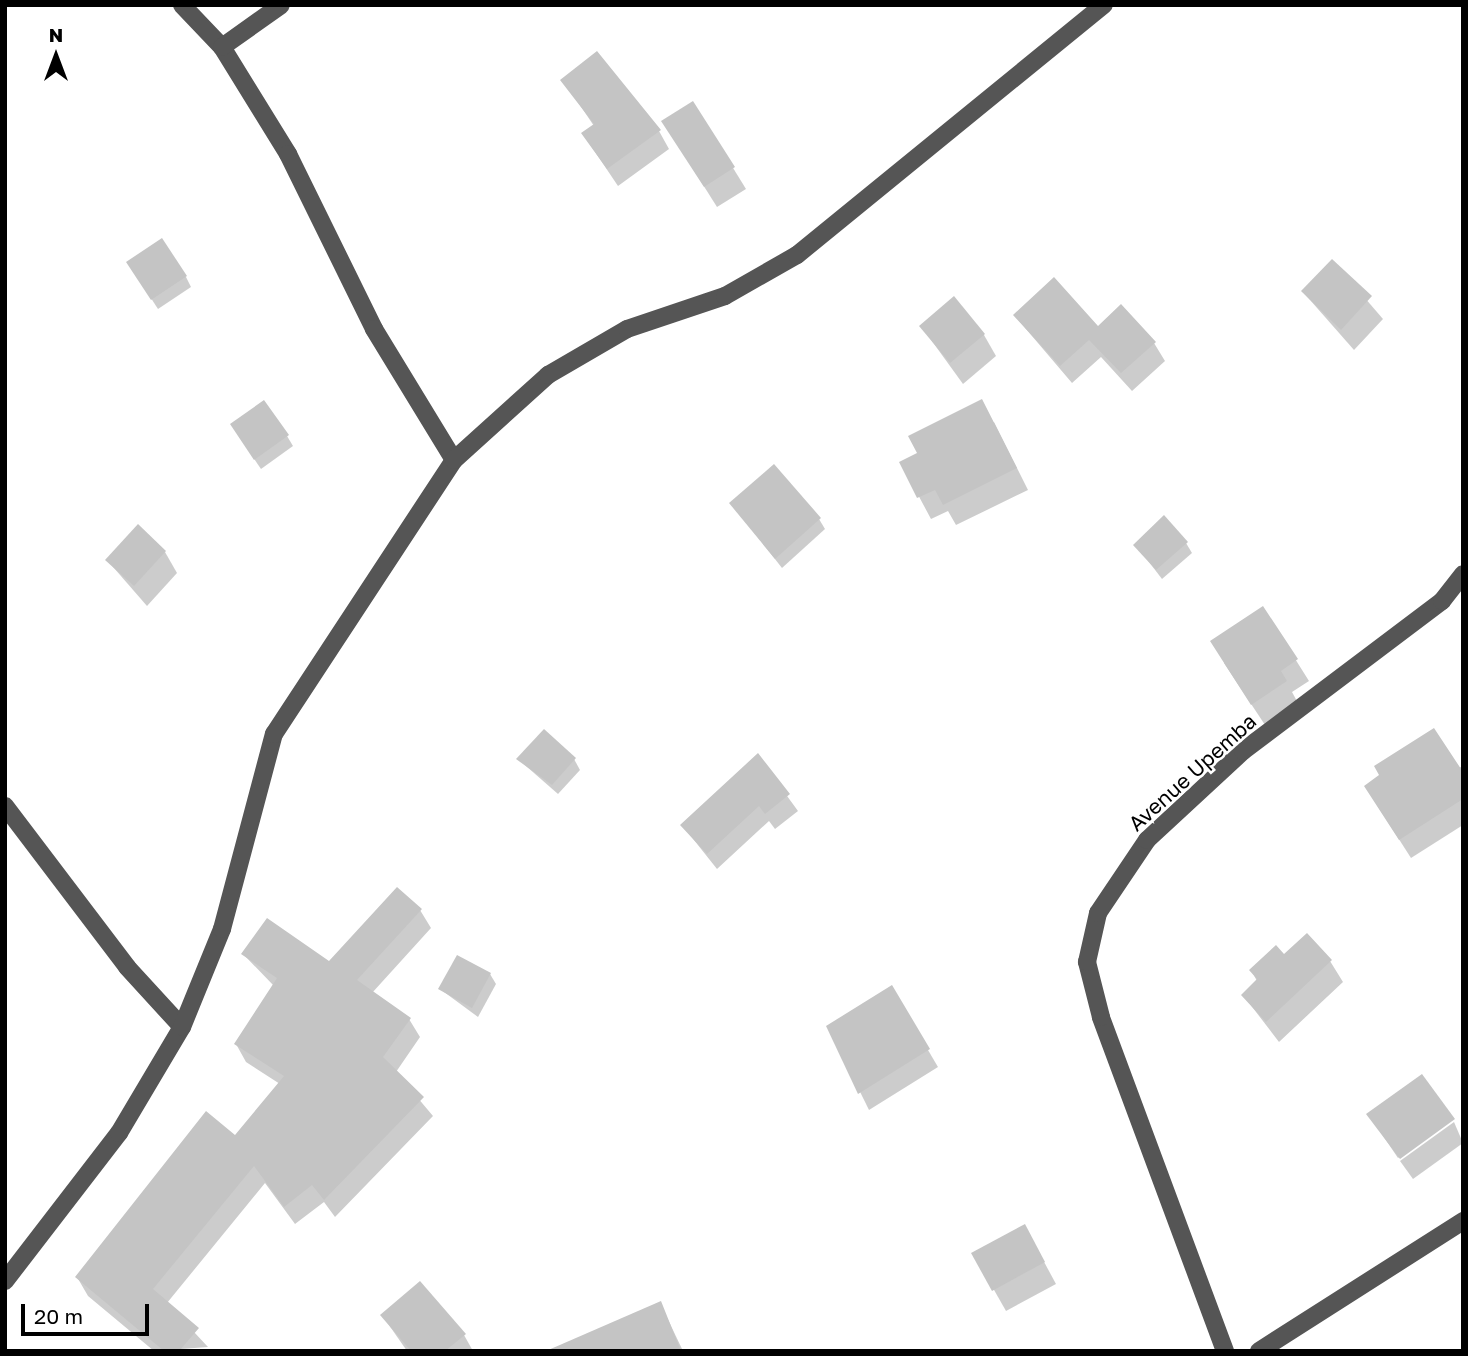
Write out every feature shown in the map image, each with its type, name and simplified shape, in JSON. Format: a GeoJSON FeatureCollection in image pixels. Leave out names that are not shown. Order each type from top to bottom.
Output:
{"type":"FeatureCollection","features":[{"type":"Feature","properties":{"kind":"street"},"geometry":{"type":"LineString","coordinates":[[182,5],[222,47],[288,154],[374,329],[454,460]]}},
{"type":"Feature","properties":{"kind":"street"},"geometry":{"type":"LineString","coordinates":[[222,47],[281,5]]}},
{"type":"Feature","properties":{"kind":"street"},"geometry":{"type":"LineString","coordinates":[[5,1281],[119,1133],[182,1027],[222,929],[274,734],[454,460],[548,376],[627,329],[725,296],[797,256],[1104,5]]}},
{"type":"Feature","properties":{"kind":"street","name":"Avenue Upemba"},"geometry":{"type":"LineString","coordinates":[[1225,1351],[1101,1017],[1087,962],[1098,913],[1147,840],[1243,751],[1443,601],[1463,574]]}},
{"type":"Feature","properties":{"kind":"street"},"geometry":{"type":"LineString","coordinates":[[5,806],[127,967],[182,1027]]}},
{"type":"Feature","properties":{"kind":"street"},"geometry":{"type":"LineString","coordinates":[[1259,1351],[1463,1221]]}},
{"type":"Feature","properties":{"kind":"building"},"geometry":{"type":"Polygon","coordinates":[[[597,51],[661,130],[607,169],[581,133],[594,124],[560,80],[597,51]]]}},
{"type":"Feature","properties":{"kind":"building"},"geometry":{"type":"Polygon","coordinates":[[[693,101],[735,167],[704,187],[661,121],[693,101]]]}},
{"type":"Feature","properties":{"kind":"building"},"geometry":{"type":"Polygon","coordinates":[[[162,238],[187,276],[151,300],[126,262],[162,238]]]}},
{"type":"Feature","properties":{"kind":"building"},"geometry":{"type":"Polygon","coordinates":[[[1332,259],[1372,296],[1341,330],[1301,291],[1332,259]]]}},
{"type":"Feature","properties":{"kind":"building"},"geometry":{"type":"Polygon","coordinates":[[[1054,277],[1098,326],[1121,304],[1156,342],[1121,373],[1089,340],[1060,366],[1013,315],[1054,277]]]}},
{"type":"Feature","properties":{"kind":"building"},"geometry":{"type":"Polygon","coordinates":[[[954,296],[985,334],[950,363],[919,326],[954,296]]]}},
{"type":"Feature","properties":{"kind":"building"},"geometry":{"type":"Polygon","coordinates":[[[982,399],[1017,468],[943,505],[935,490],[917,498],[899,462],[917,453],[908,436],[982,399]]]}},
{"type":"Feature","properties":{"kind":"building"},"geometry":{"type":"Polygon","coordinates":[[[264,400],[289,435],[254,460],[230,424],[264,400]]]}},
{"type":"Feature","properties":{"kind":"building"},"geometry":{"type":"Polygon","coordinates":[[[774,464],[821,518],[775,559],[729,503],[774,464]]]}},
{"type":"Feature","properties":{"kind":"building"},"geometry":{"type":"Polygon","coordinates":[[[1164,515],[1188,542],[1156,570],[1133,545],[1164,515]]]}},
{"type":"Feature","properties":{"kind":"building"},"geometry":{"type":"Polygon","coordinates":[[[138,524],[166,551],[134,586],[105,560],[138,524]]]}},
{"type":"Feature","properties":{"kind":"building"},"geometry":{"type":"Polygon","coordinates":[[[1263,606],[1298,659],[1281,671],[1287,681],[1251,705],[1210,641],[1263,606]]]}},
{"type":"Feature","properties":{"kind":"building"},"geometry":{"type":"Polygon","coordinates":[[[1434,728],[1463,772],[1463,799],[1399,840],[1364,786],[1379,775],[1374,766],[1434,728]]]}},
{"type":"Feature","properties":{"kind":"building"},"geometry":{"type":"Polygon","coordinates":[[[544,729],[576,758],[552,785],[516,759],[544,729]]]}},
{"type":"Feature","properties":{"kind":"building"},"geometry":{"type":"Polygon","coordinates":[[[758,753],[790,794],[765,814],[759,806],[707,854],[680,825],[758,753]]]}},
{"type":"Feature","properties":{"kind":"building"},"geometry":{"type":"Polygon","coordinates":[[[397,887],[422,909],[357,980],[411,1018],[383,1057],[424,1097],[324,1200],[312,1185],[284,1207],[254,1166],[153,1289],[199,1328],[179,1351],[164,1351],[75,1277],[206,1111],[235,1135],[284,1076],[234,1044],[277,978],[241,954],[267,918],[329,961],[397,887]]]}},
{"type":"Feature","properties":{"kind":"building"},"geometry":{"type":"Polygon","coordinates":[[[1307,933],[1332,960],[1266,1022],[1241,995],[1257,979],[1249,970],[1276,945],[1284,954],[1307,933]]]}},
{"type":"Feature","properties":{"kind":"building"},"geometry":{"type":"Polygon","coordinates":[[[457,955],[491,973],[472,1008],[438,989],[457,955]]]}},
{"type":"Feature","properties":{"kind":"building"},"geometry":{"type":"Polygon","coordinates":[[[892,985],[930,1049],[858,1094],[826,1026],[892,985]]]}},
{"type":"Feature","properties":{"kind":"building"},"geometry":{"type":"Polygon","coordinates":[[[1422,1074],[1455,1119],[1400,1159],[1366,1114],[1422,1074]]]}},
{"type":"Feature","properties":{"kind":"building"},"geometry":{"type":"Polygon","coordinates":[[[1025,1224],[1045,1262],[992,1291],[971,1253],[1025,1224]]]}},
{"type":"Feature","properties":{"kind":"building"},"geometry":{"type":"Polygon","coordinates":[[[420,1281],[466,1334],[445,1351],[411,1351],[380,1315],[420,1281]]]}},
{"type":"Feature","properties":{"kind":"building"},"geometry":{"type":"Polygon","coordinates":[[[661,1301],[681,1351],[546,1351],[661,1301]]]}}]}
